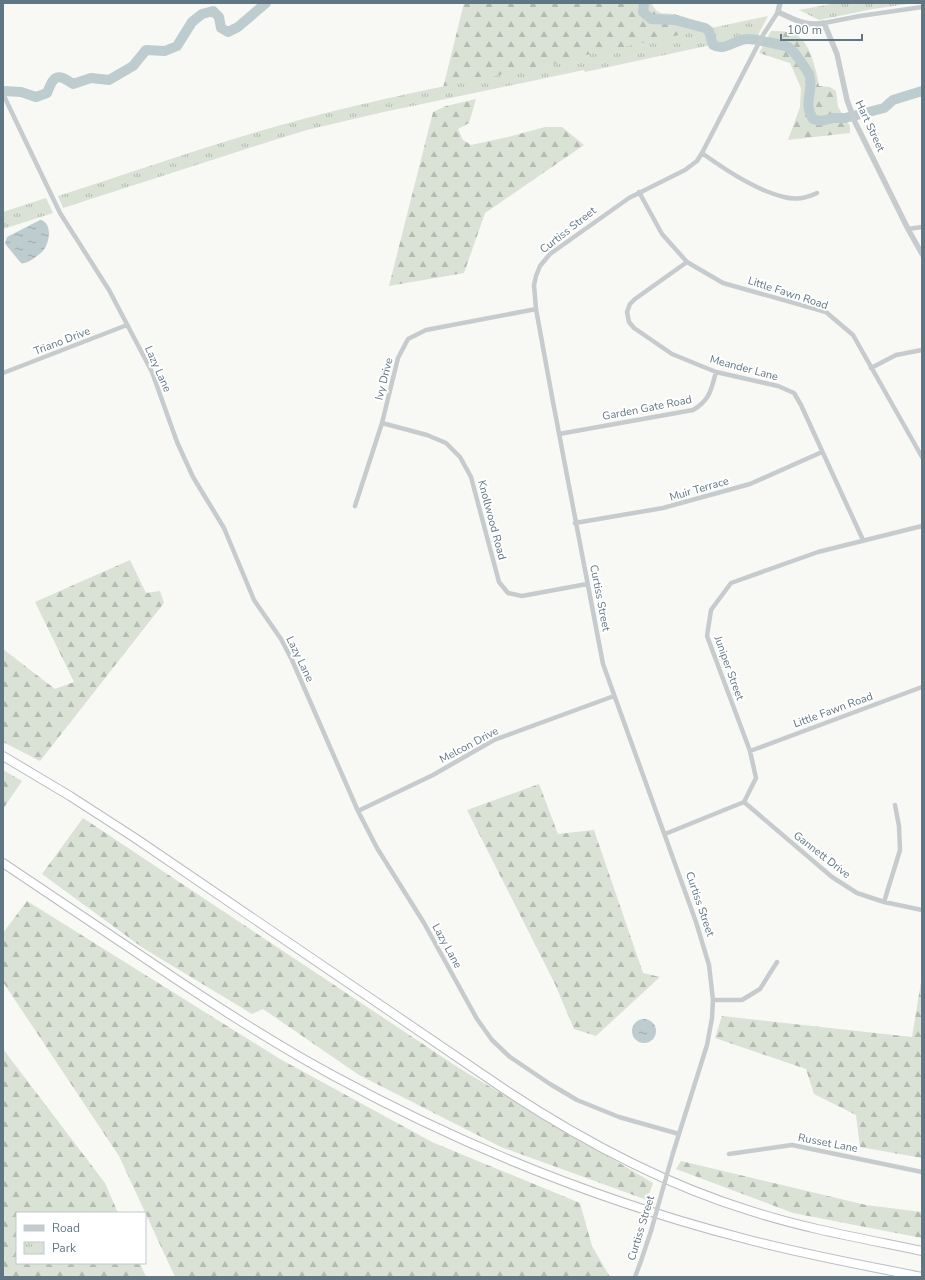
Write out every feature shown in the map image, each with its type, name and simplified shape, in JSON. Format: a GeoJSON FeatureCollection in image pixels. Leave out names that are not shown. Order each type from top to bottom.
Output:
{"type":"FeatureCollection","features":[{"type":"Feature","properties":{"kind":"highway"},"geometry":{"type":"LineString","coordinates":[[3,756],[70,796],[135,838],[507,1092],[539,1113],[589,1142],[615,1156],[668,1180],[752,1212],[808,1227],[922,1251]]}},
{"type":"Feature","properties":{"kind":"highway"},"geometry":{"type":"LineString","coordinates":[[3,863],[252,1028],[340,1080],[438,1129],[506,1159],[575,1186],[660,1215],[771,1245],[922,1277]]}},
{"type":"Feature","properties":{"kind":"street","name":"Curtiss Street"},"geometry":{"type":"LineString","coordinates":[[634,1277],[651,1231],[673,1153],[707,1045],[710,1033],[713,1000],[710,973],[705,949],[603,664],[536,309],[534,285],[536,276],[544,260],[570,238],[639,192],[685,170],[697,160],[763,35],[778,12],[780,3]]}},
{"type":"Feature","properties":{"kind":"street"},"geometry":{"type":"LineString","coordinates":[[778,12],[794,20],[808,24],[824,23],[922,7]]}},
{"type":"Feature","properties":{"kind":"street","name":"Hart Street"},"geometry":{"type":"LineString","coordinates":[[824,23],[837,54],[843,86],[855,122],[922,254]]}},
{"type":"Feature","properties":{"kind":"street","name":"Lazy Lane"},"geometry":{"type":"LineString","coordinates":[[4,95],[60,213],[109,290],[152,372],[177,442],[193,478],[224,528],[254,600],[281,639],[292,660],[358,811],[377,848],[424,923],[477,1019],[492,1040],[510,1057],[550,1084],[584,1103],[619,1116],[679,1134]]}},
{"type":"Feature","properties":{"kind":"street"},"geometry":{"type":"LineString","coordinates":[[702,153],[747,181],[764,190],[784,197],[802,198],[817,193]]}},
{"type":"Feature","properties":{"kind":"street","name":"Little Fawn Road"},"geometry":{"type":"LineString","coordinates":[[639,192],[662,234],[687,262],[723,283],[826,312],[853,335],[922,457]]}},
{"type":"Feature","properties":{"kind":"street"},"geometry":{"type":"LineString","coordinates":[[908,229],[922,227]]}},
{"type":"Feature","properties":{"kind":"street","name":"Meander Lane"},"geometry":{"type":"LineString","coordinates":[[687,262],[630,304],[627,312],[629,322],[634,328],[672,354],[716,372],[778,386],[794,393],[801,405],[863,540]]}},
{"type":"Feature","properties":{"kind":"street","name":"Ivy Drive"},"geometry":{"type":"LineString","coordinates":[[355,506],[382,423],[398,358],[408,340],[426,330],[536,309]]}},
{"type":"Feature","properties":{"kind":"street","name":"Triano Drive"},"geometry":{"type":"LineString","coordinates":[[3,373],[127,325]]}},
{"type":"Feature","properties":{"kind":"street"},"geometry":{"type":"LineString","coordinates":[[871,368],[896,355],[922,350]]}},
{"type":"Feature","properties":{"kind":"street","name":"Garden Gate Road"},"geometry":{"type":"LineString","coordinates":[[559,434],[693,410],[702,404],[709,396],[716,372]]}},
{"type":"Feature","properties":{"kind":"street","name":"Knollwood Road"},"geometry":{"type":"LineString","coordinates":[[382,423],[427,434],[446,443],[460,457],[471,477],[499,582],[508,593],[522,596],[587,584]]}},
{"type":"Feature","properties":{"kind":"street","name":"Muir Terrace"},"geometry":{"type":"LineString","coordinates":[[576,523],[663,508],[750,484],[822,452]]}},
{"type":"Feature","properties":{"kind":"street","name":"Juniper Street"},"geometry":{"type":"LineString","coordinates":[[744,802],[756,778],[750,751],[708,636],[710,610],[731,583],[818,552],[922,526]]}},
{"type":"Feature","properties":{"kind":"street","name":"Little Fawn Road"},"geometry":{"type":"LineString","coordinates":[[750,751],[922,687]]}},
{"type":"Feature","properties":{"kind":"street","name":"Melcon Drive"},"geometry":{"type":"LineString","coordinates":[[358,811],[433,775],[494,740],[614,696]]}},
{"type":"Feature","properties":{"kind":"street"},"geometry":{"type":"LineString","coordinates":[[664,834],[744,802]]}},
{"type":"Feature","properties":{"kind":"street","name":"Gannett Drive"},"geometry":{"type":"LineString","coordinates":[[744,802],[832,877],[857,893],[884,902],[922,910]]}},
{"type":"Feature","properties":{"kind":"street"},"geometry":{"type":"LineString","coordinates":[[884,902],[900,850],[899,826],[895,806]]}},
{"type":"Feature","properties":{"kind":"street"},"geometry":{"type":"LineString","coordinates":[[713,1000],[742,1000],[760,989],[777,962]]}},
{"type":"Feature","properties":{"kind":"street","name":"Russet Lane"},"geometry":{"type":"LineString","coordinates":[[729,1154],[792,1145],[922,1172]]}},
{"type":"Feature","properties":{"kind":"green space"},"geometry":{"type":"Polygon","coordinates":[[[464,3],[653,3],[652,5],[655,9],[661,13],[682,16],[696,22],[700,33],[443,88],[464,3]]]}},
{"type":"Feature","properties":{"kind":"green space"},"geometry":{"type":"Polygon","coordinates":[[[837,3],[915,3],[873,9],[819,20],[799,10],[837,3]]]}},
{"type":"Feature","properties":{"kind":"green space"},"geometry":{"type":"Polygon","coordinates":[[[768,16],[758,35],[585,72],[584,70],[379,113],[307,130],[63,208],[58,196],[241,137],[338,110],[768,16]]]}},
{"type":"Feature","properties":{"kind":"green space"},"geometry":{"type":"Polygon","coordinates":[[[771,31],[793,34],[801,38],[809,50],[812,58],[817,73],[819,86],[830,87],[836,91],[838,107],[850,126],[850,133],[788,140],[800,107],[801,88],[790,63],[759,53],[771,31]]]}},
{"type":"Feature","properties":{"kind":"green space"},"geometry":{"type":"Polygon","coordinates":[[[476,99],[469,123],[458,129],[463,140],[471,145],[545,127],[562,127],[584,145],[485,213],[464,273],[389,286],[433,112],[446,106],[476,99]]]}},
{"type":"Feature","properties":{"kind":"green space"},"geometry":{"type":"Polygon","coordinates":[[[46,198],[53,213],[3,229],[3,212],[46,198]]]}},
{"type":"Feature","properties":{"kind":"green space"},"geometry":{"type":"Polygon","coordinates":[[[130,560],[146,593],[160,591],[164,603],[40,761],[3,742],[3,649],[55,689],[74,682],[35,602],[130,560]]]}},
{"type":"Feature","properties":{"kind":"green space"},"geometry":{"type":"Polygon","coordinates":[[[3,770],[22,781],[3,809],[3,770]]]}},
{"type":"Feature","properties":{"kind":"green space"},"geometry":{"type":"Polygon","coordinates":[[[539,784],[558,834],[594,830],[643,973],[660,977],[596,1036],[574,1029],[555,984],[467,810],[539,784]]]}},
{"type":"Feature","properties":{"kind":"green space"},"geometry":{"type":"Polygon","coordinates":[[[83,818],[462,1070],[653,1183],[647,1200],[501,1147],[359,1075],[263,1009],[252,1014],[143,948],[42,874],[83,818]]]}},
{"type":"Feature","properties":{"kind":"green space"},"geometry":{"type":"Polygon","coordinates":[[[27,901],[280,1059],[432,1142],[580,1203],[592,1246],[610,1277],[175,1277],[119,1156],[3,982],[3,933],[27,901]]]}},
{"type":"Feature","properties":{"kind":"green space"},"geometry":{"type":"Polygon","coordinates":[[[922,976],[922,1158],[860,1147],[856,1115],[814,1094],[806,1069],[715,1038],[722,1016],[912,1037],[922,976]]]}},
{"type":"Feature","properties":{"kind":"green space"},"geometry":{"type":"Polygon","coordinates":[[[3,1049],[105,1183],[118,1212],[16,1212],[16,1264],[140,1264],[146,1277],[3,1277],[3,1049]]]}},
{"type":"Feature","properties":{"kind":"green space"},"geometry":{"type":"Polygon","coordinates":[[[681,1161],[866,1205],[922,1212],[922,1238],[793,1213],[676,1169],[681,1161]]]}},
{"type":"Feature","properties":{"kind":"water"},"geometry":{"type":"Polygon","coordinates":[[[40,220],[47,224],[49,236],[47,245],[43,251],[33,259],[26,263],[21,263],[6,245],[5,243],[7,237],[40,220]]]}},
{"type":"Feature","properties":{"kind":"water"},"geometry":{"type":"Polygon","coordinates":[[[644,1019],[653,1022],[656,1031],[653,1040],[644,1043],[635,1040],[632,1031],[635,1022],[644,1019]]]}},
{"type":"Feature","properties":{"kind":"waterway"},"geometry":{"type":"LineString","coordinates":[[3,91],[21,92],[36,97],[47,93],[54,79],[60,77],[73,84],[91,78],[109,80],[133,66],[146,50],[165,51],[177,46],[192,22],[202,14],[213,11],[219,17],[221,28],[228,32],[238,27],[266,3]]}},
{"type":"Feature","properties":{"kind":"waterway"},"geometry":{"type":"LineString","coordinates":[[644,3],[643,12],[651,19],[675,20],[705,28],[709,31],[713,45],[717,47],[726,46],[748,39],[788,47],[796,55],[809,74],[811,85],[808,101],[810,113],[813,119],[821,121],[834,118],[845,118],[884,108],[893,100],[922,91]]}}]}
